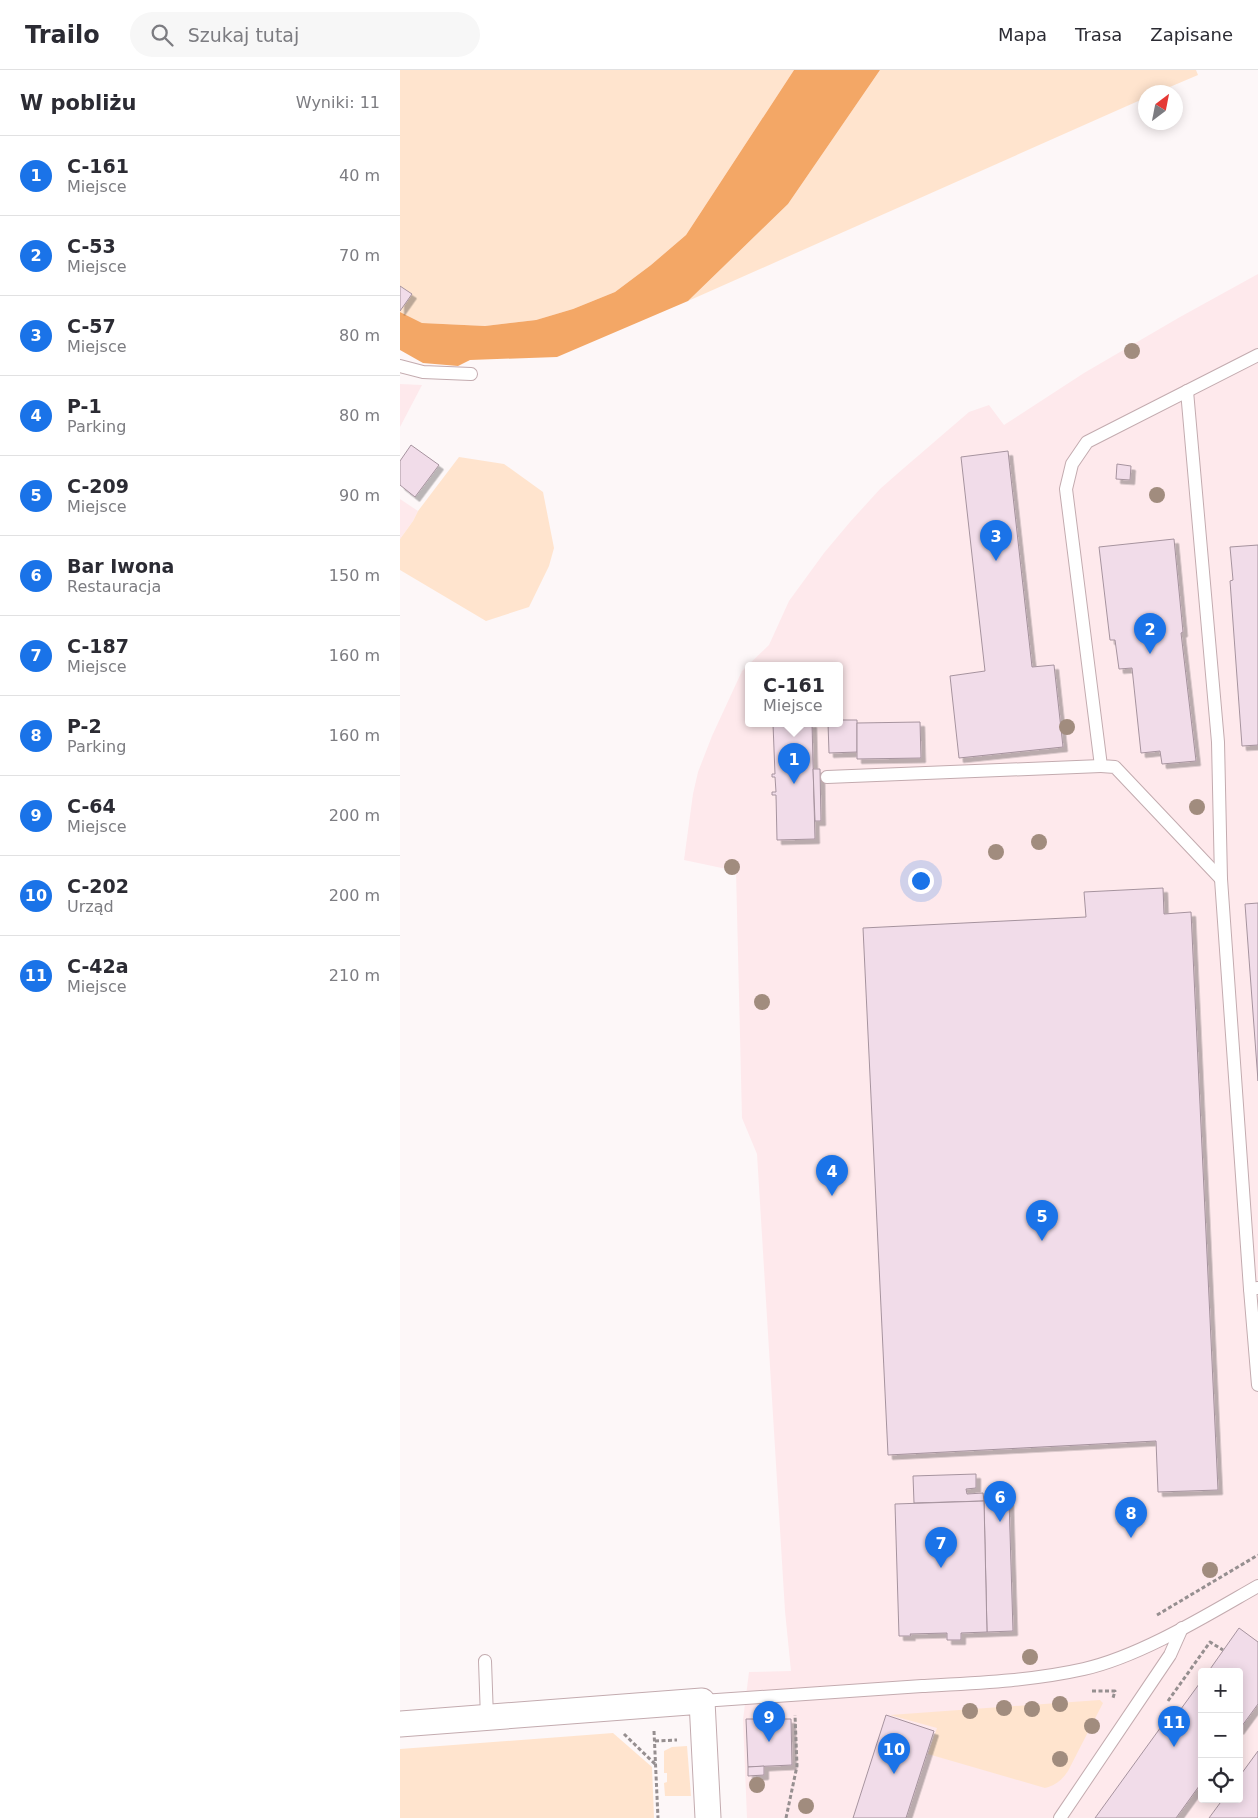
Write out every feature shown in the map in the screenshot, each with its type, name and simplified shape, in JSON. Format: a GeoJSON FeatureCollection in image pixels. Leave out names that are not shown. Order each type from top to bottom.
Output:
{"type":"FeatureCollection","features":[{"type":"Feature","properties":{"kind":"street"},"geometry":{"type":"LineString","coordinates":[[400,1724],[702,1701],[708,1818]]}},
{"type":"Feature","properties":{"kind":"lane"},"geometry":{"type":"LineString","coordinates":[[1100,766],[1066,489],[1072,464],[1087,442],[1258,355]]}},
{"type":"Feature","properties":{"kind":"lane"},"geometry":{"type":"LineString","coordinates":[[400,366],[423,372],[471,374]]}},
{"type":"Feature","properties":{"kind":"lane"},"geometry":{"type":"LineString","coordinates":[[1187,391],[1218,742],[1221,879],[1254,1288],[1258,1385]]}},
{"type":"Feature","properties":{"kind":"lane"},"geometry":{"type":"LineString","coordinates":[[827,777],[1100,766],[1116,767],[1221,879]]}},
{"type":"Feature","properties":{"kind":"lane"},"geometry":{"type":"LineString","coordinates":[[702,1701],[848,1693],[1012,1680],[1085,1669],[1131,1653],[1182,1628],[1258,1586]]}},
{"type":"Feature","properties":{"kind":"lane"},"geometry":{"type":"LineString","coordinates":[[1060,1818],[1165,1663],[1182,1628]]}},
{"type":"Feature","properties":{"kind":"lane"},"geometry":{"type":"LineString","coordinates":[[485,1661],[487,1718]]}},
{"type":"Feature","properties":{"kind":"path"},"geometry":{"type":"LineString","coordinates":[[1150,1620],[1258,1555]]}},
{"type":"Feature","properties":{"kind":"path"},"geometry":{"type":"LineString","coordinates":[[1090,1691],[1115,1691],[1110,1704]]}},
{"type":"Feature","properties":{"kind":"path"},"geometry":{"type":"LineString","coordinates":[[786,1818],[797,1766],[795,1714]]}},
{"type":"Feature","properties":{"kind":"path"},"geometry":{"type":"LineString","coordinates":[[623,1733],[656,1765]]}},
{"type":"Feature","properties":{"kind":"path"},"geometry":{"type":"LineString","coordinates":[[655,1741],[658,1818]]}},
{"type":"Feature","properties":{"kind":"shaded area"},"geometry":{"type":"Polygon","coordinates":[[[400,70],[794,70],[686,235],[651,265],[615,292],[573,309],[536,320],[485,326],[422,323],[400,312],[400,70]]]}},
{"type":"Feature","properties":{"kind":"shaded area"},"geometry":{"type":"Polygon","coordinates":[[[794,70],[880,70],[788,204],[688,301],[557,357],[470,360],[458,366],[423,363],[400,350],[400,312],[422,323],[485,326],[536,320],[573,309],[615,292],[686,235],[794,70]]]}},
{"type":"Feature","properties":{"kind":"shaded area"},"geometry":{"type":"Polygon","coordinates":[[[880,70],[1196,70],[1198,75],[1174,85],[1138,85],[1138,101],[688,301],[788,204],[880,70]]]}},
{"type":"Feature","properties":{"kind":"shaded area"},"geometry":{"type":"Polygon","coordinates":[[[1258,274],[1258,1818],[747,1818],[743,1720],[749,1672],[791,1671],[785,1611],[757,1154],[742,1118],[736,871],[684,860],[693,794],[698,772],[712,736],[745,668],[745,727],[843,727],[843,662],[751,662],[769,645],[789,601],[824,553],[880,489],[969,412],[989,405],[1004,425],[1084,373],[1258,274]]]}},
{"type":"Feature","properties":{"kind":"shaded area"},"geometry":{"type":"Polygon","coordinates":[[[400,384],[422,385],[400,427],[400,384]]]}},
{"type":"Feature","properties":{"kind":"shaded area"},"geometry":{"type":"Polygon","coordinates":[[[459,457],[504,464],[543,492],[554,548],[549,566],[529,607],[486,621],[400,570],[400,539],[418,511],[459,457]]]}},
{"type":"Feature","properties":{"kind":"shaded area"},"geometry":{"type":"Polygon","coordinates":[[[400,499],[418,511],[400,539],[400,499]]]}},
{"type":"Feature","properties":{"kind":"shaded area"},"geometry":{"type":"Polygon","coordinates":[[[1100,1700],[1103,1703],[1068,1771],[1058,1782],[1045,1788],[928,1754],[937,1728],[890,1715],[1100,1700]]]}},
{"type":"Feature","properties":{"kind":"shaded area"},"geometry":{"type":"Polygon","coordinates":[[[613,1733],[652,1767],[654,1818],[400,1818],[400,1749],[613,1733]]]}},
{"type":"Feature","properties":{"kind":"shaded area"},"geometry":{"type":"Polygon","coordinates":[[[687,1746],[691,1796],[665,1796],[664,1783],[667,1782],[667,1773],[664,1773],[664,1751],[672,1747],[687,1746]]]}},
{"type":"Feature","properties":{"kind":"building"},"geometry":{"type":"Polygon","coordinates":[[[400,286],[412,294],[400,311],[400,286]]]}},
{"type":"Feature","properties":{"kind":"building"},"geometry":{"type":"Polygon","coordinates":[[[411,445],[439,465],[415,497],[400,485],[400,461],[411,445]]]}},
{"type":"Feature","properties":{"kind":"building"},"geometry":{"type":"Polygon","coordinates":[[[1008,451],[1032,667],[1054,665],[1063,747],[959,758],[950,676],[985,671],[961,457],[1008,451]]]}},
{"type":"Feature","properties":{"kind":"building"},"geometry":{"type":"Polygon","coordinates":[[[1117,464],[1131,466],[1130,480],[1116,479],[1117,464]]]}},
{"type":"Feature","properties":{"kind":"building"},"geometry":{"type":"Polygon","coordinates":[[[1174,539],[1183,632],[1181,633],[1196,761],[1162,764],[1160,751],[1141,753],[1132,668],[1119,669],[1115,640],[1110,640],[1099,547],[1174,539]]]}},
{"type":"Feature","properties":{"kind":"building"},"geometry":{"type":"Polygon","coordinates":[[[1258,545],[1258,745],[1242,746],[1230,581],[1233,580],[1230,547],[1258,545]]]}},
{"type":"Feature","properties":{"kind":"building"},"geometry":{"type":"Polygon","coordinates":[[[843,720],[857,720],[857,752],[829,753],[828,727],[843,727],[843,720]]]}},
{"type":"Feature","properties":{"kind":"building"},"geometry":{"type":"Polygon","coordinates":[[[920,722],[921,758],[857,759],[857,723],[920,722]]]}},
{"type":"Feature","properties":{"kind":"building"},"geometry":{"type":"Polygon","coordinates":[[[773,727],[812,727],[815,839],[777,840],[776,795],[772,795],[772,792],[776,792],[775,777],[772,777],[772,774],[775,774],[773,727]]]}},
{"type":"Feature","properties":{"kind":"building"},"geometry":{"type":"Polygon","coordinates":[[[813,769],[820,769],[821,821],[815,821],[813,769]]]}},
{"type":"Feature","properties":{"kind":"building"},"geometry":{"type":"Polygon","coordinates":[[[1163,888],[1164,914],[1191,912],[1218,1490],[1158,1492],[1156,1441],[888,1455],[863,928],[1086,917],[1084,892],[1163,888]]]}},
{"type":"Feature","properties":{"kind":"building"},"geometry":{"type":"Polygon","coordinates":[[[1258,903],[1258,1081],[1245,904],[1258,903]]]}},
{"type":"Feature","properties":{"kind":"building"},"geometry":{"type":"Polygon","coordinates":[[[976,1474],[976,1488],[966,1489],[967,1494],[983,1493],[984,1501],[914,1503],[913,1476],[976,1474]]]}},
{"type":"Feature","properties":{"kind":"building"},"geometry":{"type":"Polygon","coordinates":[[[1009,1500],[1013,1631],[987,1632],[984,1501],[1009,1500]]]}},
{"type":"Feature","properties":{"kind":"building"},"geometry":{"type":"Polygon","coordinates":[[[984,1501],[987,1632],[961,1633],[961,1640],[947,1640],[947,1633],[899,1636],[895,1504],[984,1501]]]}},
{"type":"Feature","properties":{"kind":"building"},"geometry":{"type":"Polygon","coordinates":[[[1239,1628],[1258,1642],[1258,1704],[1243,1725],[1243,1668],[1211,1668],[1239,1628]]]}},
{"type":"Feature","properties":{"kind":"building"},"geometry":{"type":"Polygon","coordinates":[[[1198,1686],[1198,1788],[1176,1818],[1095,1818],[1174,1709],[1178,1713],[1198,1686]]]}},
{"type":"Feature","properties":{"kind":"building"},"geometry":{"type":"Polygon","coordinates":[[[886,1715],[934,1731],[906,1818],[853,1818],[886,1715]]]}},
{"type":"Feature","properties":{"kind":"building"},"geometry":{"type":"Polygon","coordinates":[[[746,1719],[791,1719],[792,1765],[748,1767],[746,1719]]]}},
{"type":"Feature","properties":{"kind":"building"},"geometry":{"type":"Polygon","coordinates":[[[1258,1751],[1258,1818],[1209,1818],[1220,1803],[1243,1803],[1243,1772],[1258,1751]]]}},
{"type":"Feature","properties":{"kind":"building"},"geometry":{"type":"Polygon","coordinates":[[[764,1766],[764,1775],[748,1776],[748,1767],[764,1766]]]}},
{"type":"Feature","properties":{"kind":"place","name":"C-57"},"geometry":{"type":"Point","coordinates":[996,561]}},
{"type":"Feature","properties":{"kind":"place","name":"C-53"},"geometry":{"type":"Point","coordinates":[1150,654]}},
{"type":"Feature","properties":{"kind":"place","name":"C-161"},"geometry":{"type":"Point","coordinates":[794,784]}},
{"type":"Feature","properties":{"kind":"place","name":"P-1"},"geometry":{"type":"Point","coordinates":[832,1196]}},
{"type":"Feature","properties":{"kind":"place","name":"C-209"},"geometry":{"type":"Point","coordinates":[1042,1241]}},
{"type":"Feature","properties":{"kind":"place","name":"Bar Iwona"},"geometry":{"type":"Point","coordinates":[1000,1522]}},
{"type":"Feature","properties":{"kind":"place","name":"P-2"},"geometry":{"type":"Point","coordinates":[1131,1538]}},
{"type":"Feature","properties":{"kind":"place","name":"C-187"},"geometry":{"type":"Point","coordinates":[941,1568]}},
{"type":"Feature","properties":{"kind":"place","name":"C-64"},"geometry":{"type":"Point","coordinates":[769,1742]}},
{"type":"Feature","properties":{"kind":"place","name":"C-42a"},"geometry":{"type":"Point","coordinates":[1174,1747]}},
{"type":"Feature","properties":{"kind":"place","name":"C-202"},"geometry":{"type":"Point","coordinates":[894,1774]}}]}
